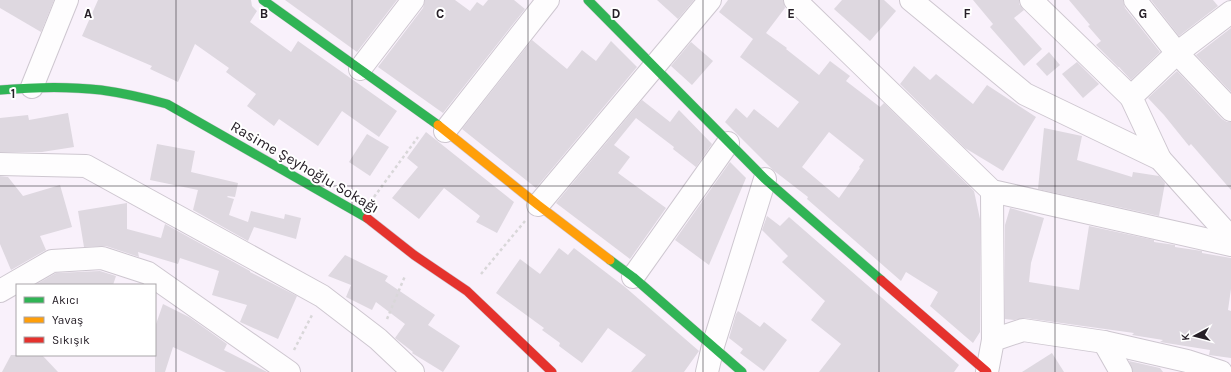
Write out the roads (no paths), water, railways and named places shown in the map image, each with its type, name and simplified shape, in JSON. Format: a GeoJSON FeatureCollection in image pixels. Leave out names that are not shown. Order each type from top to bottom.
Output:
{"type":"FeatureCollection","features":[{"type":"Feature","properties":{"kind":"street"},"geometry":{"type":"LineString","coordinates":[[32,87],[67,0]]}},
{"type":"Feature","properties":{"kind":"street"},"geometry":{"type":"LineString","coordinates":[[263,0],[438,126],[538,205],[633,277],[714,346],[742,372]]}},
{"type":"Feature","properties":{"kind":"street"},"geometry":{"type":"LineString","coordinates":[[360,69],[413,0]]}},
{"type":"Feature","properties":{"kind":"street"},"geometry":{"type":"LineString","coordinates":[[438,126],[548,0]]}},
{"type":"Feature","properties":{"kind":"street"},"geometry":{"type":"LineString","coordinates":[[588,0],[728,143],[765,178],[987,372]]}},
{"type":"Feature","properties":{"kind":"street"},"geometry":{"type":"LineString","coordinates":[[538,205],[710,0]]}},
{"type":"Feature","properties":{"kind":"street"},"geometry":{"type":"LineString","coordinates":[[795,0],[992,191],[1231,245]]}},
{"type":"Feature","properties":{"kind":"street"},"geometry":{"type":"LineString","coordinates":[[911,0],[1025,94],[1160,158]]}},
{"type":"Feature","properties":{"kind":"street"},"geometry":{"type":"LineString","coordinates":[[1031,0],[1131,97],[1160,158],[1231,238]]}},
{"type":"Feature","properties":{"kind":"street"},"geometry":{"type":"LineString","coordinates":[[1135,0],[1177,53],[1231,110]]}},
{"type":"Feature","properties":{"kind":"street"},"geometry":{"type":"LineString","coordinates":[[1131,97],[1177,53],[1231,12]]}},
{"type":"Feature","properties":{"kind":"street","name":"Rasime Şeyhoğlu Sokağı"},"geometry":{"type":"LineString","coordinates":[[0,90],[32,87],[101,90],[167,104],[362,214],[414,255],[467,291],[552,372]]}},
{"type":"Feature","properties":{"kind":"street"},"geometry":{"type":"LineString","coordinates":[[633,277],[728,143]]}},
{"type":"Feature","properties":{"kind":"street"},"geometry":{"type":"LineString","coordinates":[[0,164],[86,166],[322,296],[378,340],[413,372]]}},
{"type":"Feature","properties":{"kind":"street"},"geometry":{"type":"LineString","coordinates":[[707,372],[765,178]]}},
{"type":"Feature","properties":{"kind":"street"},"geometry":{"type":"LineString","coordinates":[[987,372],[993,340],[992,191]]}},
{"type":"Feature","properties":{"kind":"street"},"geometry":{"type":"LineString","coordinates":[[0,291],[52,261],[102,258],[148,273],[286,371]]}},
{"type":"Feature","properties":{"kind":"street"},"geometry":{"type":"LineString","coordinates":[[993,340],[1023,330],[1104,342],[1190,366],[1221,372]]}},
{"type":"Feature","properties":{"kind":"street"},"geometry":{"type":"LineString","coordinates":[[1104,342],[1121,372]]}}]}
